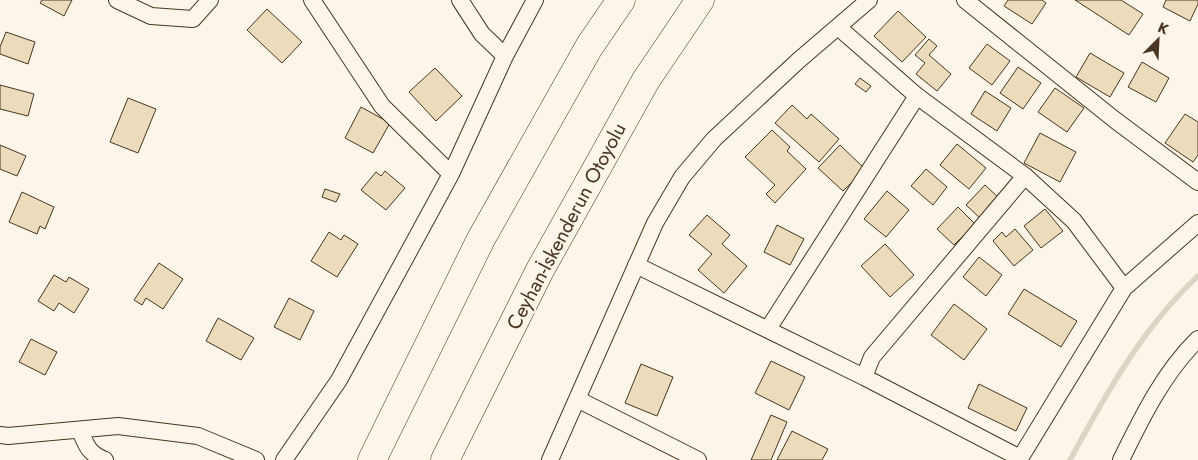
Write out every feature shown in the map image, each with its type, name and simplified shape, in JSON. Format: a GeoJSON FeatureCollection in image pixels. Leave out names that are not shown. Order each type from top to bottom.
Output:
{"type":"FeatureCollection","features":[{"type":"Feature","properties":{"kind":"highway"},"geometry":{"type":"LineString","coordinates":[[372,460],[481,239],[589,47],[621,0]]}},
{"type":"Feature","properties":{"kind":"highway","name":"Ceyhan-İskenderun Otoyolu"},"geometry":{"type":"LineString","coordinates":[[446,460],[540,270],[646,80],[700,0]]}},
{"type":"Feature","properties":{"kind":"street"},"geometry":{"type":"LineString","coordinates":[[117,0],[151,16],[193,19],[210,0]]}},
{"type":"Feature","properties":{"kind":"street"},"geometry":{"type":"LineString","coordinates":[[312,0],[382,106],[451,174]]}},
{"type":"Feature","properties":{"kind":"street"},"geometry":{"type":"LineString","coordinates":[[460,0],[482,34],[505,56]]}},
{"type":"Feature","properties":{"kind":"street"},"geometry":{"type":"LineString","coordinates":[[284,460],[339,380],[451,174],[505,56],[535,0]]}},
{"type":"Feature","properties":{"kind":"street"},"geometry":{"type":"LineString","coordinates":[[550,460],[655,223],[682,177],[714,139],[799,60],[868,0]]}},
{"type":"Feature","properties":{"kind":"street"},"geometry":{"type":"LineString","coordinates":[[965,0],[1115,120],[1198,182]]}},
{"type":"Feature","properties":{"kind":"street"},"geometry":{"type":"LineString","coordinates":[[838,27],[917,96],[1025,176],[1074,221],[1124,288]]}},
{"type":"Feature","properties":{"kind":"street"},"geometry":{"type":"LineString","coordinates":[[768,329],[917,96]]}},
{"type":"Feature","properties":{"kind":"street"},"geometry":{"type":"LineString","coordinates":[[864,377],[872,357],[1025,176]]}},
{"type":"Feature","properties":{"kind":"street"},"geometry":{"type":"LineString","coordinates":[[636,265],[864,377],[1019,459],[1124,288],[1198,224]]}},
{"type":"Feature","properties":{"kind":"street"},"geometry":{"type":"LineString","coordinates":[[1121,460],[1143,414],[1183,353],[1198,339]]}},
{"type":"Feature","properties":{"kind":"street"},"geometry":{"type":"LineString","coordinates":[[577,399],[698,460]]}},
{"type":"Feature","properties":{"kind":"street"},"geometry":{"type":"LineString","coordinates":[[0,435],[8,436],[118,426],[198,436],[256,460]]}},
{"type":"Feature","properties":{"kind":"street"},"geometry":{"type":"LineString","coordinates":[[80,430],[88,448],[96,456],[105,460]]}},
{"type":"Feature","properties":{"kind":"building"},"geometry":{"type":"Polygon","coordinates":[[[42,0],[72,0],[64,16],[40,3],[42,0]]]}},
{"type":"Feature","properties":{"kind":"building"},"geometry":{"type":"Polygon","coordinates":[[[1008,0],[1042,0],[1046,3],[1032,24],[1004,6],[1008,0]]]}},
{"type":"Feature","properties":{"kind":"building"},"geometry":{"type":"Polygon","coordinates":[[[1075,0],[1121,0],[1143,14],[1129,35],[1075,0]]]}},
{"type":"Feature","properties":{"kind":"building"},"geometry":{"type":"Polygon","coordinates":[[[1166,0],[1198,0],[1198,4],[1190,21],[1163,7],[1166,0]]]}},
{"type":"Feature","properties":{"kind":"building"},"geometry":{"type":"Polygon","coordinates":[[[267,9],[302,42],[282,63],[247,30],[267,9]]]}},
{"type":"Feature","properties":{"kind":"building"},"geometry":{"type":"Polygon","coordinates":[[[898,11],[926,37],[902,62],[874,36],[898,11]]]}},
{"type":"Feature","properties":{"kind":"building"},"geometry":{"type":"Polygon","coordinates":[[[6,32],[35,42],[28,64],[0,54],[0,47],[6,32]]]}},
{"type":"Feature","properties":{"kind":"building"},"geometry":{"type":"Polygon","coordinates":[[[929,39],[937,46],[929,55],[951,74],[937,91],[916,74],[925,63],[915,55],[929,39]]]}},
{"type":"Feature","properties":{"kind":"building"},"geometry":{"type":"Polygon","coordinates":[[[987,44],[1010,61],[992,85],[969,68],[987,44]]]}},
{"type":"Feature","properties":{"kind":"building"},"geometry":{"type":"Polygon","coordinates":[[[1090,53],[1124,73],[1110,97],[1076,77],[1090,53]]]}},
{"type":"Feature","properties":{"kind":"building"},"geometry":{"type":"Polygon","coordinates":[[[1142,62],[1169,78],[1156,102],[1128,87],[1142,62]]]}},
{"type":"Feature","properties":{"kind":"building"},"geometry":{"type":"Polygon","coordinates":[[[1018,67],[1041,83],[1023,109],[1000,93],[1018,67]]]}},
{"type":"Feature","properties":{"kind":"building"},"geometry":{"type":"Polygon","coordinates":[[[435,68],[462,96],[436,121],[409,92],[435,68]]]}},
{"type":"Feature","properties":{"kind":"building"},"geometry":{"type":"Polygon","coordinates":[[[860,78],[871,86],[866,92],[855,84],[860,78]]]}},
{"type":"Feature","properties":{"kind":"building"},"geometry":{"type":"Polygon","coordinates":[[[0,85],[34,94],[28,116],[0,109],[0,85]]]}},
{"type":"Feature","properties":{"kind":"building"},"geometry":{"type":"Polygon","coordinates":[[[1055,88],[1084,108],[1067,132],[1038,112],[1055,88]]]}},
{"type":"Feature","properties":{"kind":"building"},"geometry":{"type":"Polygon","coordinates":[[[985,91],[1011,108],[997,131],[971,114],[985,91]]]}},
{"type":"Feature","properties":{"kind":"building"},"geometry":{"type":"Polygon","coordinates":[[[128,98],[156,109],[138,153],[110,142],[128,98]]]}},
{"type":"Feature","properties":{"kind":"building"},"geometry":{"type":"Polygon","coordinates":[[[792,105],[807,119],[811,114],[839,139],[819,162],[775,123],[792,105]]]}},
{"type":"Feature","properties":{"kind":"building"},"geometry":{"type":"Polygon","coordinates":[[[361,107],[390,123],[373,153],[345,138],[361,107]]]}},
{"type":"Feature","properties":{"kind":"building"},"geometry":{"type":"Polygon","coordinates":[[[1185,114],[1198,122],[1198,155],[1193,162],[1165,143],[1185,114]]]}},
{"type":"Feature","properties":{"kind":"building"},"geometry":{"type":"Polygon","coordinates":[[[772,130],[790,147],[787,151],[806,169],[775,203],[766,194],[775,185],[745,157],[772,130]]]}},
{"type":"Feature","properties":{"kind":"building"},"geometry":{"type":"Polygon","coordinates":[[[1040,133],[1076,152],[1060,182],[1024,163],[1040,133]]]}},
{"type":"Feature","properties":{"kind":"building"},"geometry":{"type":"Polygon","coordinates":[[[957,144],[986,168],[969,189],[940,165],[957,144]]]}},
{"type":"Feature","properties":{"kind":"building"},"geometry":{"type":"Polygon","coordinates":[[[0,145],[26,156],[17,176],[0,169],[0,145]]]}},
{"type":"Feature","properties":{"kind":"building"},"geometry":{"type":"Polygon","coordinates":[[[840,145],[865,169],[843,191],[818,168],[840,145]]]}},
{"type":"Feature","properties":{"kind":"building"},"geometry":{"type":"Polygon","coordinates":[[[926,169],[947,187],[933,205],[911,186],[926,169]]]}},
{"type":"Feature","properties":{"kind":"building"},"geometry":{"type":"Polygon","coordinates":[[[385,171],[405,188],[386,210],[361,190],[376,172],[381,176],[385,171]]]}},
{"type":"Feature","properties":{"kind":"building"},"geometry":{"type":"Polygon","coordinates":[[[985,185],[1000,199],[981,219],[966,205],[985,185]]]}},
{"type":"Feature","properties":{"kind":"building"},"geometry":{"type":"Polygon","coordinates":[[[325,189],[340,194],[336,202],[322,197],[325,189]]]}},
{"type":"Feature","properties":{"kind":"building"},"geometry":{"type":"Polygon","coordinates":[[[887,191],[909,210],[886,237],[864,219],[887,191]]]}},
{"type":"Feature","properties":{"kind":"building"},"geometry":{"type":"Polygon","coordinates":[[[22,192],[54,207],[45,229],[40,226],[37,234],[9,222],[22,192]]]}},
{"type":"Feature","properties":{"kind":"building"},"geometry":{"type":"Polygon","coordinates":[[[958,207],[975,224],[954,245],[937,229],[958,207]]]}},
{"type":"Feature","properties":{"kind":"building"},"geometry":{"type":"Polygon","coordinates":[[[1045,209],[1063,231],[1041,248],[1024,226],[1045,209]]]}},
{"type":"Feature","properties":{"kind":"building"},"geometry":{"type":"Polygon","coordinates":[[[707,215],[730,235],[722,244],[747,266],[724,293],[698,270],[712,254],[689,235],[707,215]]]}},
{"type":"Feature","properties":{"kind":"building"},"geometry":{"type":"Polygon","coordinates":[[[777,225],[804,239],[790,265],[764,252],[777,225]]]}},
{"type":"Feature","properties":{"kind":"building"},"geometry":{"type":"Polygon","coordinates":[[[1015,229],[1033,250],[1014,266],[993,241],[1002,232],[1006,237],[1015,229]]]}},
{"type":"Feature","properties":{"kind":"building"},"geometry":{"type":"Polygon","coordinates":[[[329,232],[341,240],[344,235],[358,244],[337,277],[311,261],[329,232]]]}},
{"type":"Feature","properties":{"kind":"building"},"geometry":{"type":"Polygon","coordinates":[[[885,244],[914,275],[890,297],[861,266],[885,244]]]}},
{"type":"Feature","properties":{"kind":"building"},"geometry":{"type":"Polygon","coordinates":[[[979,257],[1002,275],[986,296],[963,277],[979,257]]]}},
{"type":"Feature","properties":{"kind":"building"},"geometry":{"type":"Polygon","coordinates":[[[159,263],[183,279],[163,309],[146,298],[142,305],[134,300],[159,263]]]}},
{"type":"Feature","properties":{"kind":"building"},"geometry":{"type":"Polygon","coordinates":[[[54,275],[66,282],[69,277],[89,289],[74,313],[59,303],[54,311],[38,301],[54,275]]]}},
{"type":"Feature","properties":{"kind":"building"},"geometry":{"type":"Polygon","coordinates":[[[1024,289],[1077,321],[1061,347],[1008,314],[1024,289]]]}},
{"type":"Feature","properties":{"kind":"building"},"geometry":{"type":"Polygon","coordinates":[[[289,298],[314,311],[300,340],[274,327],[289,298]]]}},
{"type":"Feature","properties":{"kind":"building"},"geometry":{"type":"Polygon","coordinates":[[[954,304],[987,329],[964,360],[931,335],[954,304]]]}},
{"type":"Feature","properties":{"kind":"building"},"geometry":{"type":"Polygon","coordinates":[[[218,318],[254,338],[241,360],[206,341],[218,318]]]}},
{"type":"Feature","properties":{"kind":"building"},"geometry":{"type":"Polygon","coordinates":[[[31,339],[57,352],[45,375],[19,362],[31,339]]]}},
{"type":"Feature","properties":{"kind":"building"},"geometry":{"type":"Polygon","coordinates":[[[771,361],[805,377],[789,410],[755,393],[771,361]]]}},
{"type":"Feature","properties":{"kind":"building"},"geometry":{"type":"Polygon","coordinates":[[[641,364],[673,377],[657,416],[625,403],[641,364]]]}},
{"type":"Feature","properties":{"kind":"building"},"geometry":{"type":"Polygon","coordinates":[[[979,384],[1027,408],[1016,431],[968,408],[979,384]]]}},
{"type":"Feature","properties":{"kind":"building"},"geometry":{"type":"Polygon","coordinates":[[[771,415],[787,422],[771,460],[751,460],[771,415]]]}},
{"type":"Feature","properties":{"kind":"building"},"geometry":{"type":"Polygon","coordinates":[[[792,431],[828,449],[822,460],[777,460],[792,431]]]}},
{"type":"Feature","properties":{"kind":"waterway"},"geometry":{"type":"LineString","coordinates":[[1070,460],[1126,363],[1159,317],[1198,276]]}}]}
